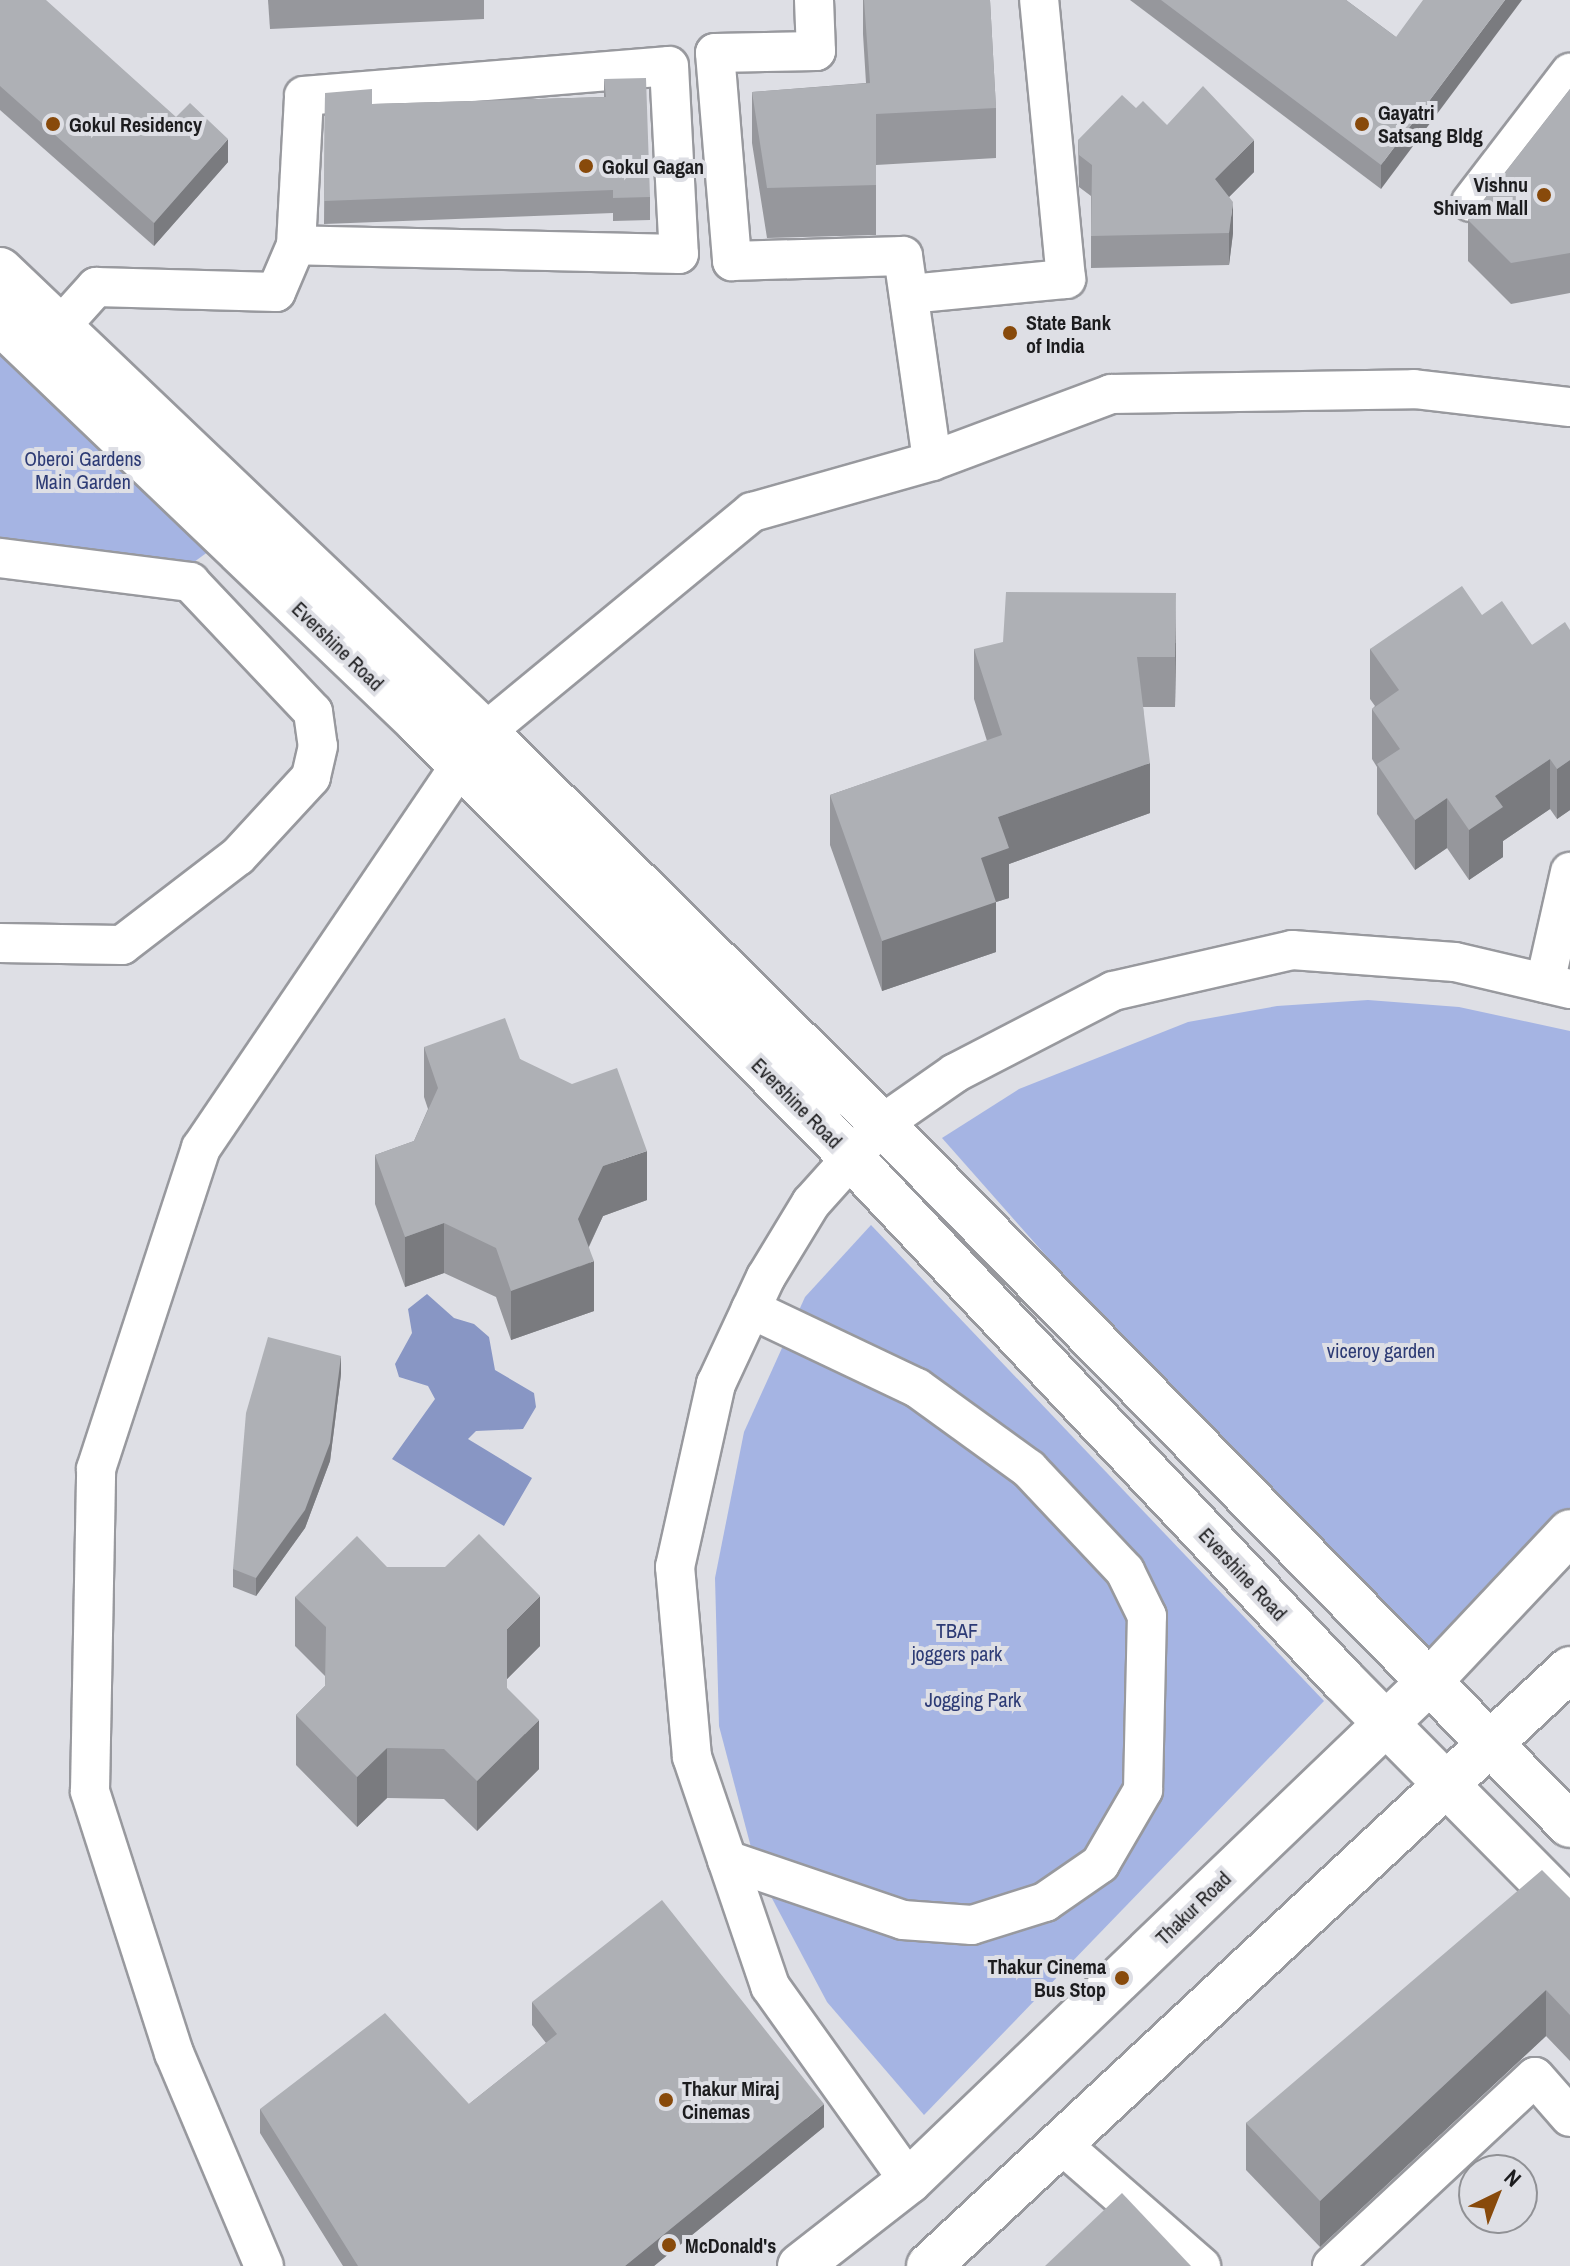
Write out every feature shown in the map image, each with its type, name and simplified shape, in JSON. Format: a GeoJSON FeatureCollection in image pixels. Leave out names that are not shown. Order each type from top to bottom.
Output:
{"type":"FeatureCollection","features":[{"type":"Feature","properties":{"kind":"street"},"geometry":{"type":"LineString","coordinates":[[814,0],[816,51],[715,53],[732,261],[903,256],[932,461]]}},
{"type":"Feature","properties":{"kind":"street"},"geometry":{"type":"LineString","coordinates":[[909,294],[1066,279],[1039,0]]}},
{"type":"Feature","properties":{"kind":"street"},"geometry":{"type":"LineString","coordinates":[[60,327],[96,287],[276,292],[296,245],[304,96],[669,66],[679,254],[296,245]]}},
{"type":"Feature","properties":{"kind":"street"},"geometry":{"type":"LineString","coordinates":[[1471,202],[1570,73]]}},
{"type":"Feature","properties":{"kind":"street","name":"Evershine Road"},"geometry":{"type":"LineString","coordinates":[[0,270],[60,327],[245,530]]}},
{"type":"Feature","properties":{"kind":"street","name":"Evershine Road"},"geometry":{"type":"LineString","coordinates":[[0,322],[245,530],[473,748],[882,1124],[1426,1685],[1570,1825]]}},
{"type":"Feature","properties":{"kind":"street"},"geometry":{"type":"LineString","coordinates":[[264,2266],[174,2053],[90,1791],[96,1469],[201,1148],[473,748],[752,512],[932,461],[1111,394],[1414,389],[1570,407]]}},
{"type":"Feature","properties":{"kind":"street"},"geometry":{"type":"LineString","coordinates":[[190,582],[245,530]]}},
{"type":"Feature","properties":{"kind":"street"},"geometry":{"type":"LineString","coordinates":[[0,558],[190,582],[313,712],[318,746],[311,777],[238,856],[122,945],[0,943]]}},
{"type":"Feature","properties":{"kind":"street","name":"Evershine Road"},"geometry":{"type":"LineString","coordinates":[[473,748],[851,1158],[1386,1723],[1570,1909]]}},
{"type":"Feature","properties":{"kind":"street"},"geometry":{"type":"LineString","coordinates":[[909,2181],[770,1986],[692,1757],[675,1567],[716,1384],[751,1309],[811,1203],[882,1124],[955,1073],[1113,991],[1292,950],[1455,962],[1558,986],[1570,872]]}},
{"type":"Feature","properties":{"kind":"street"},"geometry":{"type":"LineString","coordinates":[[727,1860],[903,1920],[972,1925],[1045,1902],[1100,1864],[1143,1790],[1147,1616],[1125,1571],[1029,1469],[917,1388],[751,1309]]}},
{"type":"Feature","properties":{"kind":"street","name":"Thakur Road"},"geometry":{"type":"LineString","coordinates":[[800,2266],[909,2181],[1426,1685],[1570,1532]]}},
{"type":"Feature","properties":{"kind":"street"},"geometry":{"type":"LineString","coordinates":[[929,2266],[1491,1748],[1570,1669]]}},
{"type":"Feature","properties":{"kind":"street"},"geometry":{"type":"LineString","coordinates":[[1342,2263],[1535,2077],[1570,2117]]}},
{"type":"Feature","properties":{"kind":"street"},"geometry":{"type":"LineString","coordinates":[[1061,2144],[1201,2266]]}},
{"type":"Feature","properties":{"kind":"green space","name":"Oberoi Gardens Main Garden"},"geometry":{"type":"Polygon","coordinates":[[[0,279],[253,519],[194,562],[0,546],[0,279]]]}},
{"type":"Feature","properties":{"kind":"green space","name":"viceroy garden"},"geometry":{"type":"Polygon","coordinates":[[[1368,1000],[1459,1007],[1570,1031],[1570,1541],[1426,1685],[942,1138],[1019,1089],[1188,1022],[1277,1006],[1368,1000]]]}},
{"type":"Feature","properties":{"kind":"green space","name":"Jogging Park"},"geometry":{"type":"Polygon","coordinates":[[[871,1225],[1324,1701],[924,2115],[827,2002],[757,1870],[719,1726],[715,1578],[744,1432],[805,1297],[871,1225]]]}},
{"type":"Feature","properties":{"kind":"shaded area"},"geometry":{"type":"Polygon","coordinates":[[[427,1294],[454,1318],[474,1324],[489,1337],[495,1370],[534,1393],[536,1407],[523,1429],[476,1431],[468,1439],[532,1478],[504,1526],[392,1459],[435,1399],[428,1386],[399,1377],[395,1364],[412,1333],[408,1309],[427,1294]]]}},
{"type":"Feature","properties":{"kind":"building","name":"Gokul Residency"},"geometry":{"type":"Polygon","coordinates":[[[0,0],[46,0],[176,117],[190,103],[228,139],[154,223],[0,86],[0,0]]]}},
{"type":"Feature","properties":{"kind":"building"},"geometry":{"type":"Polygon","coordinates":[[[864,0],[990,0],[996,108],[876,114],[876,185],[767,188],[752,92],[870,83],[864,0]]]}},
{"type":"Feature","properties":{"kind":"building","name":"Gayatri Satsang Bldg"},"geometry":{"type":"Polygon","coordinates":[[[1161,0],[1346,0],[1396,37],[1423,0],[1505,0],[1381,165],[1161,0]]]}},
{"type":"Feature","properties":{"kind":"building","name":"Gokul Gagan"},"geometry":{"type":"Polygon","coordinates":[[[646,78],[650,197],[613,198],[613,190],[324,201],[325,93],[372,89],[372,104],[606,97],[604,79],[646,78]]]}},
{"type":"Feature","properties":{"kind":"building"},"geometry":{"type":"Polygon","coordinates":[[[1203,86],[1254,140],[1215,179],[1233,202],[1229,233],[1091,236],[1092,165],[1079,155],[1078,140],[1122,95],[1136,108],[1143,101],[1167,125],[1203,86]]]}},
{"type":"Feature","properties":{"kind":"building","name":"Vishnu Shivam Mall"},"geometry":{"type":"Polygon","coordinates":[[[1570,89],[1570,253],[1511,263],[1468,220],[1570,89]]]}},
{"type":"Feature","properties":{"kind":"building"},"geometry":{"type":"Polygon","coordinates":[[[1462,586],[1482,615],[1502,601],[1532,645],[1565,622],[1570,630],[1570,760],[1557,769],[1550,759],[1495,796],[1503,807],[1469,830],[1447,798],[1415,820],[1377,764],[1400,749],[1372,709],[1399,690],[1370,649],[1462,586]]]}},
{"type":"Feature","properties":{"kind":"building"},"geometry":{"type":"Polygon","coordinates":[[[1006,592],[1176,593],[1175,657],[1137,657],[1150,763],[998,817],[1009,848],[981,858],[996,902],[882,941],[830,795],[1002,735],[974,649],[1003,642],[1006,592]]]}},
{"type":"Feature","properties":{"kind":"building"},"geometry":{"type":"Polygon","coordinates":[[[505,1018],[520,1059],[572,1084],[617,1068],[647,1151],[603,1166],[578,1219],[594,1261],[511,1291],[496,1248],[444,1223],[405,1237],[375,1155],[414,1141],[438,1088],[424,1047],[505,1018]]]}},
{"type":"Feature","properties":{"kind":"building"},"geometry":{"type":"Polygon","coordinates":[[[268,1337],[341,1356],[330,1443],[305,1510],[256,1578],[233,1569],[246,1413],[268,1337]]]}},
{"type":"Feature","properties":{"kind":"building"},"geometry":{"type":"Polygon","coordinates":[[[479,1534],[540,1596],[507,1629],[507,1688],[539,1720],[477,1781],[444,1749],[387,1748],[357,1777],[296,1715],[325,1686],[326,1627],[295,1597],[357,1536],[387,1567],[445,1567],[479,1534]]]}},
{"type":"Feature","properties":{"kind":"building"},"geometry":{"type":"Polygon","coordinates":[[[1542,1870],[1570,1898],[1570,2015],[1546,1990],[1320,2201],[1246,2123],[1542,1870]]]}},
{"type":"Feature","properties":{"kind":"building"},"geometry":{"type":"Polygon","coordinates":[[[662,1900],[824,2104],[625,2266],[358,2266],[260,2109],[385,2013],[469,2104],[557,2034],[532,2002],[662,1900]]]}},
{"type":"Feature","properties":{"kind":"building"},"geometry":{"type":"Polygon","coordinates":[[[1122,2193],[1191,2266],[1045,2266],[1122,2193]]]}},
{"type":"Feature","properties":{"kind":"place","name":"Gokul Residency"},"geometry":{"type":"Point","coordinates":[53,124]}},
{"type":"Feature","properties":{"kind":"place","name":"Gayatri Satsang Bldg"},"geometry":{"type":"Point","coordinates":[1362,124]}},
{"type":"Feature","properties":{"kind":"place","name":"Gokul Gagan"},"geometry":{"type":"Point","coordinates":[586,166]}},
{"type":"Feature","properties":{"kind":"place","name":"Vishnu Shivam Mall"},"geometry":{"type":"Point","coordinates":[1544,195]}},
{"type":"Feature","properties":{"kind":"place","name":"State Bank of India"},"geometry":{"type":"Point","coordinates":[1010,333]}},
{"type":"Feature","properties":{"kind":"place","name":"Thakur Cinema Bus Stop"},"geometry":{"type":"Point","coordinates":[1122,1978]}},
{"type":"Feature","properties":{"kind":"place","name":"Thakur Miraj Cinemas"},"geometry":{"type":"Point","coordinates":[666,2100]}},
{"type":"Feature","properties":{"kind":"place","name":"McDonald's"},"geometry":{"type":"Point","coordinates":[669,2245]}},
{"type":"Feature","properties":{"kind":"park label","name":"TBAF joggers park"},"geometry":{"type":"Point","coordinates":[957,1642]}}]}
